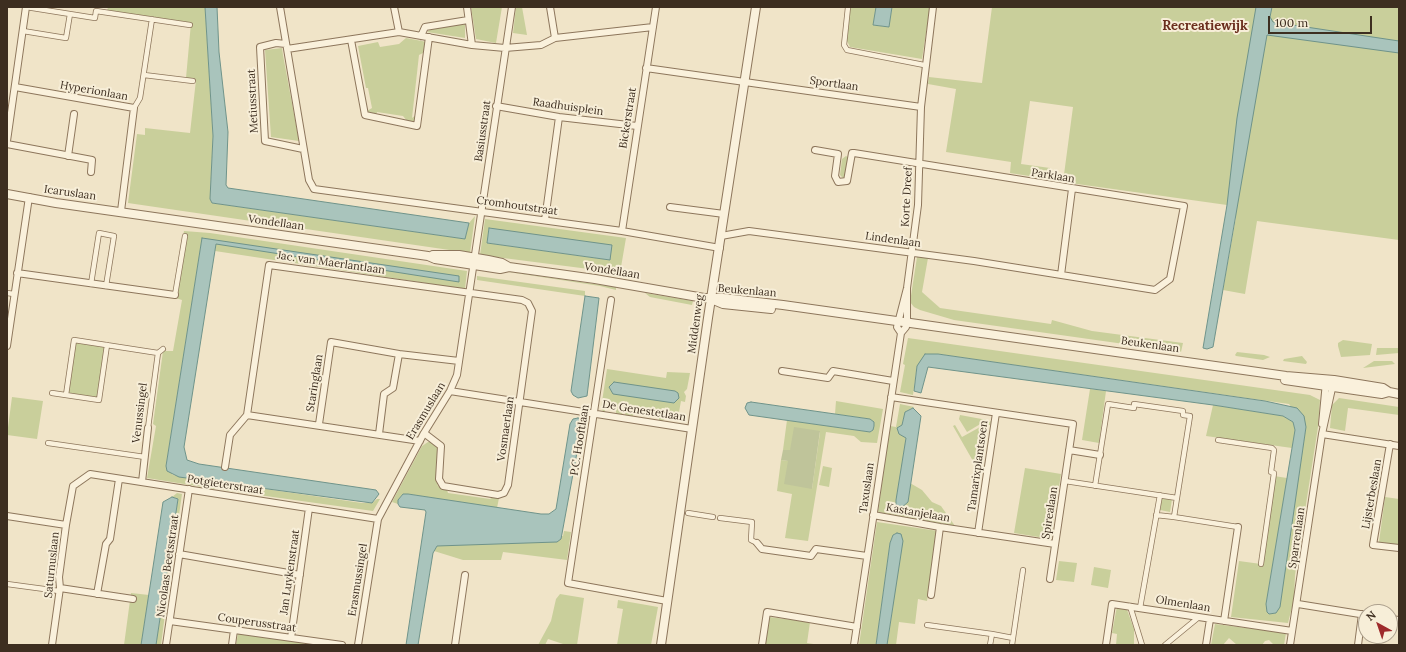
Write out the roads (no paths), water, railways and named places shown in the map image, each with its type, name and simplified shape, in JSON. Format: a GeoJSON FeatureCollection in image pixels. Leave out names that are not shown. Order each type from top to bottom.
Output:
{"type":"FeatureCollection","features":[{"type":"Feature","properties":{"kind":"street"},"geometry":{"type":"LineString","coordinates":[[7,141],[26,7],[95,18],[96,11],[190,25]]}},
{"type":"Feature","properties":{"kind":"street"},"geometry":{"type":"LineString","coordinates":[[107,13],[108,7]]}},
{"type":"Feature","properties":{"kind":"street"},"geometry":{"type":"LineString","coordinates":[[280,7],[303,148]]}},
{"type":"Feature","properties":{"kind":"street"},"geometry":{"type":"LineString","coordinates":[[394,7],[399,32]]}},
{"type":"Feature","properties":{"kind":"street"},"geometry":{"type":"LineString","coordinates":[[467,7],[472,45]]}},
{"type":"Feature","properties":{"kind":"street","name":"Basiusstraat"},"geometry":{"type":"LineString","coordinates":[[474,261],[512,7]]}},
{"type":"Feature","properties":{"kind":"street"},"geometry":{"type":"LineString","coordinates":[[550,7],[555,38]]}},
{"type":"Feature","properties":{"kind":"street","name":"Bickerstraat"},"geometry":{"type":"LineString","coordinates":[[622,231],[656,7]]}},
{"type":"Feature","properties":{"kind":"street","name":"Middenweg"},"geometry":{"type":"LineString","coordinates":[[661,645],[711,299],[756,7]]}},
{"type":"Feature","properties":{"kind":"street"},"geometry":{"type":"LineString","coordinates":[[848,7],[844,45],[847,50],[924,65]]}},
{"type":"Feature","properties":{"kind":"street","name":"Korte Dreef"},"geometry":{"type":"LineString","coordinates":[[898,323],[907,288],[918,205],[924,65],[933,7]]}},
{"type":"Feature","properties":{"kind":"street"},"geometry":{"type":"LineString","coordinates":[[23,31],[66,38],[70,14]]}},
{"type":"Feature","properties":{"kind":"street","name":"Hyperionlaan"},"geometry":{"type":"LineString","coordinates":[[15,87],[134,108],[140,98],[152,19]]}},
{"type":"Feature","properties":{"kind":"street"},"geometry":{"type":"LineString","coordinates":[[421,36],[425,27],[468,20]]}},
{"type":"Feature","properties":{"kind":"street"},"geometry":{"type":"LineString","coordinates":[[286,47],[351,40],[399,32],[472,45],[505,48],[541,45],[555,38],[653,27]]}},
{"type":"Feature","properties":{"kind":"street"},"geometry":{"type":"LineString","coordinates":[[351,40],[365,115],[417,126],[429,37]]}},
{"type":"Feature","properties":{"kind":"street","name":"Metiusstraat"},"geometry":{"type":"LineString","coordinates":[[286,47],[276,42],[260,47],[265,141],[303,148]]}},
{"type":"Feature","properties":{"kind":"street","name":"Sportlaan"},"geometry":{"type":"LineString","coordinates":[[646,68],[921,107]]}},
{"type":"Feature","properties":{"kind":"street"},"geometry":{"type":"LineString","coordinates":[[144,75],[193,81]]}},
{"type":"Feature","properties":{"kind":"street","name":"Raadhuisplein"},"geometry":{"type":"LineString","coordinates":[[496,106],[559,117],[637,126]]}},
{"type":"Feature","properties":{"kind":"street"},"geometry":{"type":"LineString","coordinates":[[121,211],[134,108]]}},
{"type":"Feature","properties":{"kind":"street"},"geometry":{"type":"LineString","coordinates":[[68,156],[74,114]]}},
{"type":"Feature","properties":{"kind":"street"},"geometry":{"type":"LineString","coordinates":[[545,220],[559,117]]}},
{"type":"Feature","properties":{"kind":"street"},"geometry":{"type":"LineString","coordinates":[[7,144],[92,160],[91,172]]}},
{"type":"Feature","properties":{"kind":"street","name":"Cromhoutstraat"},"geometry":{"type":"LineString","coordinates":[[303,148],[311,187],[321,191],[432,206],[482,211],[622,231],[720,248]]}},
{"type":"Feature","properties":{"kind":"street","name":"Parklaan"},"geometry":{"type":"LineString","coordinates":[[815,150],[838,154],[852,153],[919,163],[1184,206]]}},
{"type":"Feature","properties":{"kind":"street"},"geometry":{"type":"LineString","coordinates":[[838,154],[835,176],[838,182],[847,181],[852,153]]}},
{"type":"Feature","properties":{"kind":"street"},"geometry":{"type":"LineString","coordinates":[[1061,275],[1072,189]]}},
{"type":"Feature","properties":{"kind":"street","name":"Icaruslaan"},"geometry":{"type":"LineString","coordinates":[[7,194],[121,211]]}},
{"type":"Feature","properties":{"kind":"street","name":"Icaruslaan"},"geometry":{"type":"LineString","coordinates":[[7,199],[17,196]]}},
{"type":"Feature","properties":{"kind":"street"},"geometry":{"type":"LineString","coordinates":[[7,346],[29,197]]}},
{"type":"Feature","properties":{"kind":"street","name":"Lindenlaan"},"geometry":{"type":"LineString","coordinates":[[721,236],[749,231],[912,253],[1155,290],[1170,279],[1184,206]]}},
{"type":"Feature","properties":{"kind":"street"},"geometry":{"type":"LineString","coordinates":[[670,207],[724,214]]}},
{"type":"Feature","properties":{"kind":"street","name":"Vondellaan"},"geometry":{"type":"LineString","coordinates":[[121,211],[428,256],[459,255],[474,261],[502,263],[509,267],[595,279],[711,299]]}},
{"type":"Feature","properties":{"kind":"street"},"geometry":{"type":"LineString","coordinates":[[91,284],[99,233],[114,236],[106,286]]}},
{"type":"Feature","properties":{"kind":"street"},"geometry":{"type":"LineString","coordinates":[[17,273],[175,296],[185,236]]}},
{"type":"Feature","properties":{"kind":"street","name":"Erasmuslaan"},"geometry":{"type":"LineString","coordinates":[[378,519],[420,440],[456,379],[474,261]]}},
{"type":"Feature","properties":{"kind":"street","name":"Jac. van Maerlantlaan"},"geometry":{"type":"LineString","coordinates":[[247,415],[269,265],[469,292]]}},
{"type":"Feature","properties":{"kind":"street","name":"Korte Dreef"},"geometry":{"type":"LineString","coordinates":[[907,288],[907,324]]}},
{"type":"Feature","properties":{"kind":"street","name":"Vosmaerlaan"},"geometry":{"type":"LineString","coordinates":[[424,433],[441,446],[439,479],[443,486],[502,494],[508,486],[532,311],[528,303],[522,300],[469,292]]}},
{"type":"Feature","properties":{"kind":"street"},"geometry":{"type":"LineString","coordinates":[[7,293],[14,294]]}},
{"type":"Feature","properties":{"kind":"street","name":"Beukenlaan"},"geometry":{"type":"LineString","coordinates":[[711,299],[723,304],[907,324],[1329,383],[1383,388],[1389,392],[1399,394]]}},
{"type":"Feature","properties":{"kind":"street","name":"P.C. Hooftlaan"},"geometry":{"type":"LineString","coordinates":[[611,300],[595,414],[568,583],[667,601]]}},
{"type":"Feature","properties":{"kind":"street"},"geometry":{"type":"LineString","coordinates":[[898,323],[901,333]]}},
{"type":"Feature","properties":{"kind":"street","name":"Taxuslaan"},"geometry":{"type":"LineString","coordinates":[[854,645],[893,381],[901,333],[907,324]]}},
{"type":"Feature","properties":{"kind":"street"},"geometry":{"type":"LineString","coordinates":[[66,395],[74,340],[158,353],[163,349]]}},
{"type":"Feature","properties":{"kind":"street","name":"Staringlaan"},"geometry":{"type":"LineString","coordinates":[[319,424],[331,342],[399,354],[459,361]]}},
{"type":"Feature","properties":{"kind":"street"},"geometry":{"type":"LineString","coordinates":[[52,393],[99,400],[107,345]]}},
{"type":"Feature","properties":{"kind":"street","name":"Venussingel"},"geometry":{"type":"LineString","coordinates":[[142,482],[158,353]]}},
{"type":"Feature","properties":{"kind":"street"},"geometry":{"type":"LineString","coordinates":[[379,434],[384,394],[392,388],[399,354]]}},
{"type":"Feature","properties":{"kind":"street"},"geometry":{"type":"LineString","coordinates":[[782,371],[828,378],[833,371],[893,381]]}},
{"type":"Feature","properties":{"kind":"street","name":"Sparrenlaan"},"geometry":{"type":"LineString","coordinates":[[1290,645],[1298,604],[1329,383]]}},
{"type":"Feature","properties":{"kind":"street","name":"De Genestetlaan"},"geometry":{"type":"LineString","coordinates":[[450,391],[692,429]]}},
{"type":"Feature","properties":{"kind":"street","name":"Tamarixplantsoen"},"geometry":{"type":"LineString","coordinates":[[891,397],[996,413],[978,533]]}},
{"type":"Feature","properties":{"kind":"street"},"geometry":{"type":"LineString","coordinates":[[1095,486],[1108,404],[1134,408],[1134,404],[1183,410],[1183,415],[1190,416],[1190,419],[1174,517]]}},
{"type":"Feature","properties":{"kind":"street","name":"Spirealaan"},"geometry":{"type":"LineString","coordinates":[[996,413],[1073,424],[1050,578]]}},
{"type":"Feature","properties":{"kind":"street"},"geometry":{"type":"LineString","coordinates":[[225,467],[230,435],[247,415],[319,424],[420,440]]}},
{"type":"Feature","properties":{"kind":"street","name":"Lijsterbeslaan"},"geometry":{"type":"LineString","coordinates":[[1322,434],[1399,446]]}},
{"type":"Feature","properties":{"kind":"street"},"geometry":{"type":"LineString","coordinates":[[1218,440],[1272,448],[1274,452],[1271,472],[1274,473],[1261,564]]}},
{"type":"Feature","properties":{"kind":"street"},"geometry":{"type":"LineString","coordinates":[[48,443],[145,457]]}},
{"type":"Feature","properties":{"kind":"street","name":"Lijsterbeslaan"},"geometry":{"type":"LineString","coordinates":[[1390,444],[1373,545],[1399,548]]}},
{"type":"Feature","properties":{"kind":"street"},"geometry":{"type":"LineString","coordinates":[[1069,450],[1100,454]]}},
{"type":"Feature","properties":{"kind":"street","name":"Potgieterstraat"},"geometry":{"type":"LineString","coordinates":[[73,486],[90,474],[378,519]]}},
{"type":"Feature","properties":{"kind":"street"},"geometry":{"type":"LineString","coordinates":[[97,594],[106,544],[110,539],[119,479]]}},
{"type":"Feature","properties":{"kind":"street"},"geometry":{"type":"LineString","coordinates":[[1065,481],[1177,498]]}},
{"type":"Feature","properties":{"kind":"street","name":"Saturnuslaan"},"geometry":{"type":"LineString","coordinates":[[52,645],[60,590],[59,577],[73,486]]}},
{"type":"Feature","properties":{"kind":"street","name":"Nicolaas Beetsstraat"},"geometry":{"type":"LineString","coordinates":[[166,645],[189,489]]}},
{"type":"Feature","properties":{"kind":"street"},"geometry":{"type":"LineString","coordinates":[[1140,608],[1160,495]]}},
{"type":"Feature","properties":{"kind":"street","name":"Jan Luykenstraat"},"geometry":{"type":"LineString","coordinates":[[291,638],[309,508]]}},
{"type":"Feature","properties":{"kind":"street"},"geometry":{"type":"LineString","coordinates":[[688,513],[713,517]]}},
{"type":"Feature","properties":{"kind":"street","name":"Kastanjelaan"},"geometry":{"type":"LineString","coordinates":[[873,515],[940,527],[1056,544]]}},
{"type":"Feature","properties":{"kind":"street"},"geometry":{"type":"LineString","coordinates":[[1156,515],[1238,527],[1224,621]]}},
{"type":"Feature","properties":{"kind":"street"},"geometry":{"type":"LineString","coordinates":[[7,516],[66,525]]}},
{"type":"Feature","properties":{"kind":"street"},"geometry":{"type":"LineString","coordinates":[[720,518],[752,522],[751,540],[757,543],[762,549],[811,556],[816,549],[867,556]]}},
{"type":"Feature","properties":{"kind":"street","name":"Erasmussingel"},"geometry":{"type":"LineString","coordinates":[[358,645],[378,519]]}},
{"type":"Feature","properties":{"kind":"street"},"geometry":{"type":"LineString","coordinates":[[931,595],[940,527]]}},
{"type":"Feature","properties":{"kind":"street"},"geometry":{"type":"LineString","coordinates":[[180,554],[300,574]]}},
{"type":"Feature","properties":{"kind":"street"},"geometry":{"type":"LineString","coordinates":[[1012,645],[1023,570]]}},
{"type":"Feature","properties":{"kind":"street"},"geometry":{"type":"LineString","coordinates":[[455,645],[465,575]]}},
{"type":"Feature","properties":{"kind":"street"},"geometry":{"type":"LineString","coordinates":[[7,584],[133,599]]}},
{"type":"Feature","properties":{"kind":"street","name":"Olmenlaan"},"geometry":{"type":"LineString","coordinates":[[1106,645],[1112,604],[1292,630]]}},
{"type":"Feature","properties":{"kind":"street"},"geometry":{"type":"LineString","coordinates":[[1298,604],[1358,614]]}},
{"type":"Feature","properties":{"kind":"street"},"geometry":{"type":"LineString","coordinates":[[1130,606],[1142,645]]}},
{"type":"Feature","properties":{"kind":"street"},"geometry":{"type":"LineString","coordinates":[[762,645],[767,612],[857,627]]}},
{"type":"Feature","properties":{"kind":"street"},"geometry":{"type":"LineString","coordinates":[[1165,645],[1199,617]]}},
{"type":"Feature","properties":{"kind":"street"},"geometry":{"type":"LineString","coordinates":[[1206,645],[1210,619]]}},
{"type":"Feature","properties":{"kind":"street","name":"Couperusstraat"},"geometry":{"type":"LineString","coordinates":[[170,621],[342,645]]}},
{"type":"Feature","properties":{"kind":"street"},"geometry":{"type":"LineString","coordinates":[[927,625],[1013,638]]}},
{"type":"Feature","properties":{"kind":"street"},"geometry":{"type":"LineString","coordinates":[[232,645],[234,630]]}},
{"type":"Feature","properties":{"kind":"street"},"geometry":{"type":"LineString","coordinates":[[990,645],[992,634]]}},
{"type":"Feature","properties":{"kind":"water"},"geometry":{"type":"Polygon","coordinates":[[[205,7],[217,7],[219,52],[228,132],[226,185],[228,188],[469,223],[465,239],[212,203],[210,199],[213,136],[205,7]]]}},
{"type":"Feature","properties":{"kind":"water"},"geometry":{"type":"Polygon","coordinates":[[[876,7],[892,7],[889,27],[873,25],[876,7]]]}},
{"type":"Feature","properties":{"kind":"water"},"geometry":{"type":"Polygon","coordinates":[[[1256,7],[1272,7],[1270,17],[1273,22],[1399,41],[1399,53],[1267,35],[1213,347],[1207,349],[1203,348],[1227,205],[1237,118],[1256,7]]]}},
{"type":"Feature","properties":{"kind":"water"},"geometry":{"type":"Polygon","coordinates":[[[489,228],[612,245],[610,260],[487,243],[489,228]]]}},
{"type":"Feature","properties":{"kind":"water"},"geometry":{"type":"Polygon","coordinates":[[[202,238],[459,276],[459,282],[216,244],[184,447],[187,460],[199,464],[376,490],[379,494],[372,503],[179,477],[167,471],[166,466],[202,238]]]}},
{"type":"Feature","properties":{"kind":"water"},"geometry":{"type":"Polygon","coordinates":[[[585,296],[599,298],[587,396],[578,398],[573,395],[571,391],[585,296]]]}},
{"type":"Feature","properties":{"kind":"water"},"geometry":{"type":"Polygon","coordinates":[[[925,354],[938,354],[1265,401],[1297,408],[1304,416],[1306,427],[1280,607],[1276,613],[1269,614],[1267,612],[1266,604],[1295,430],[1293,422],[1283,416],[1213,405],[928,367],[921,393],[914,391],[917,366],[925,354]]]}},
{"type":"Feature","properties":{"kind":"water"},"geometry":{"type":"Polygon","coordinates":[[[614,382],[675,391],[678,393],[679,398],[674,403],[613,394],[609,387],[614,382]]]}},
{"type":"Feature","properties":{"kind":"water"},"geometry":{"type":"Polygon","coordinates":[[[751,402],[870,419],[874,422],[874,426],[873,430],[870,432],[749,415],[745,408],[747,403],[751,402]]]}},
{"type":"Feature","properties":{"kind":"water"},"geometry":{"type":"Polygon","coordinates":[[[913,408],[921,416],[908,502],[901,508],[896,505],[896,500],[906,438],[899,434],[897,428],[902,425],[905,412],[913,408]]]}},
{"type":"Feature","properties":{"kind":"water"},"geometry":{"type":"Polygon","coordinates":[[[578,418],[583,420],[561,539],[557,542],[437,546],[433,553],[418,645],[406,645],[426,512],[425,510],[400,507],[398,500],[403,494],[408,494],[549,514],[556,509],[570,424],[573,419],[578,418]]]}},
{"type":"Feature","properties":{"kind":"water"},"geometry":{"type":"Polygon","coordinates":[[[172,497],[178,499],[156,645],[141,645],[163,502],[172,497]]]}},
{"type":"Feature","properties":{"kind":"water"},"geometry":{"type":"Polygon","coordinates":[[[897,533],[901,534],[903,541],[887,645],[876,645],[890,543],[893,535],[897,533]]]}},
{"type":"Feature","properties":{"kind":"district","name":"Recreatiewijk"},"geometry":{"type":"Point","coordinates":[1205,26]}}]}
